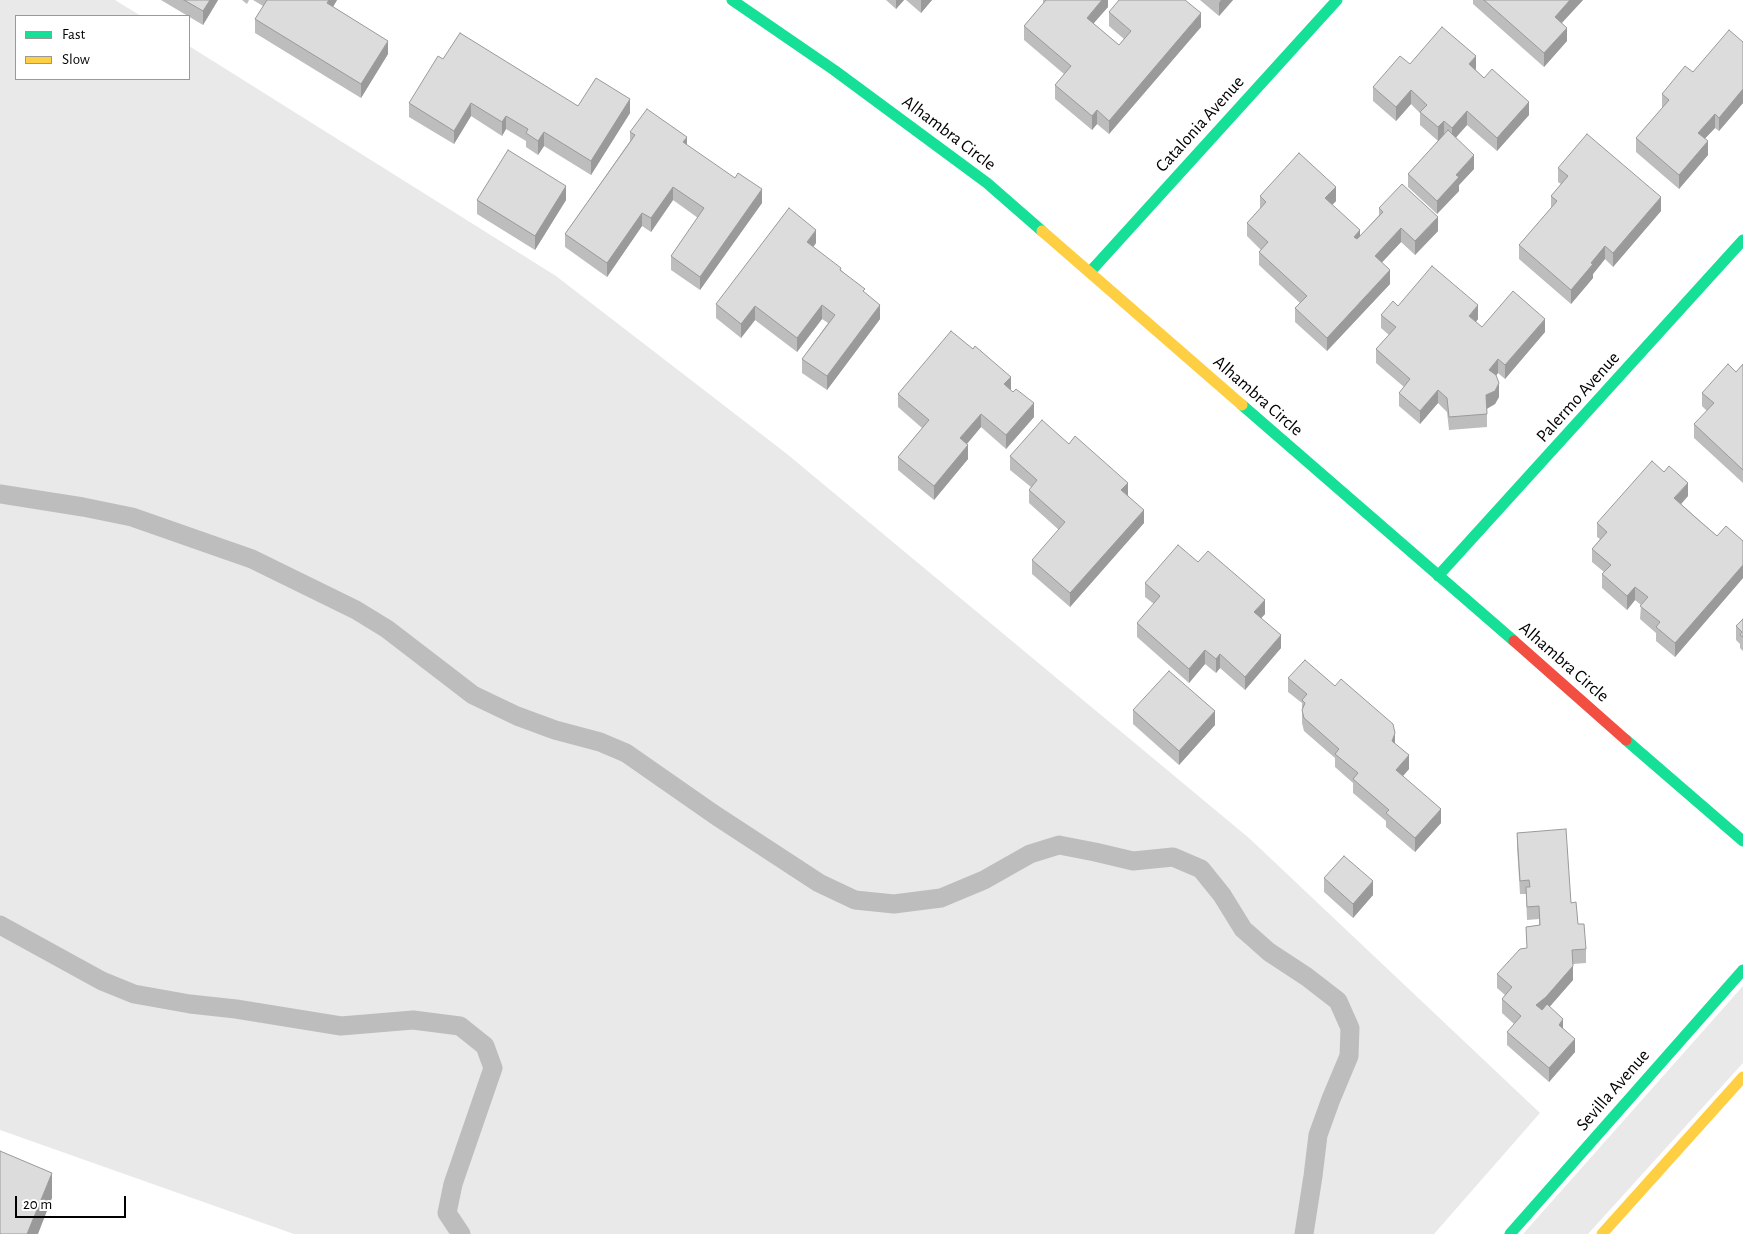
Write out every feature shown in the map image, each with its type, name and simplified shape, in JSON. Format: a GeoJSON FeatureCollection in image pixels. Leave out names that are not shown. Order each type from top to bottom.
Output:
{"type":"FeatureCollection","features":[{"type":"Feature","properties":{"kind":"street","name":"Alhambra Circle"},"geometry":{"type":"LineString","coordinates":[[732,0],[834,70],[971,171],[1090,272],[1743,841]]}},
{"type":"Feature","properties":{"kind":"street","name":"Catalonia Avenue"},"geometry":{"type":"LineString","coordinates":[[1090,272],[1337,0]]}},
{"type":"Feature","properties":{"kind":"street","name":"Palermo Avenue"},"geometry":{"type":"LineString","coordinates":[[1438,576],[1743,240]]}},
{"type":"Feature","properties":{"kind":"street","name":"Sevilla Avenue"},"geometry":{"type":"LineString","coordinates":[[1510,1234],[1743,970]]}},
{"type":"Feature","properties":{"kind":"street"},"geometry":{"type":"LineString","coordinates":[[1602,1234],[1743,1077]]}},
{"type":"Feature","properties":{"kind":"lane"},"geometry":{"type":"LineString","coordinates":[[0,494],[132,517],[260,563],[356,610],[387,629],[473,695],[517,716],[556,730],[600,742],[626,753],[715,815],[811,878],[854,900],[894,904],[941,898],[984,880],[1030,854],[1058,845],[1132,861],[1173,857],[1202,869],[1222,895],[1243,929],[1269,952],[1308,977],[1338,1001],[1350,1028],[1349,1056],[1318,1134],[1304,1234]]}},
{"type":"Feature","properties":{"kind":"lane"},"geometry":{"type":"LineString","coordinates":[[0,925],[102,981],[134,994],[341,1026],[413,1020],[460,1026],[484,1046],[493,1068],[453,1184],[447,1213],[461,1234]]}},
{"type":"Feature","properties":{"kind":"shaded area"},"geometry":{"type":"Polygon","coordinates":[[[0,0],[115,0],[139,15],[15,15],[15,80],[190,80],[190,47],[556,276],[787,454],[1249,838],[1540,1113],[1434,1234],[294,1234],[0,1130],[0,0]]]}},
{"type":"Feature","properties":{"kind":"shaded area"},"geometry":{"type":"Polygon","coordinates":[[[1743,986],[1743,1063],[1588,1234],[1523,1234],[1743,986]]]}},
{"type":"Feature","properties":{"kind":"building"},"geometry":{"type":"Polygon","coordinates":[[[184,0],[210,0],[203,11],[184,0]]]}},
{"type":"Feature","properties":{"kind":"building"},"geometry":{"type":"Polygon","coordinates":[[[267,0],[329,0],[327,3],[388,41],[361,84],[255,19],[267,0]]]}},
{"type":"Feature","properties":{"kind":"building"},"geometry":{"type":"Polygon","coordinates":[[[1046,0],[1102,0],[1087,18],[1119,45],[1131,31],[1109,12],[1119,0],[1185,0],[1201,13],[1109,121],[1097,110],[1092,116],[1055,85],[1071,66],[1024,26],[1046,0]]]}},
{"type":"Feature","properties":{"kind":"building"},"geometry":{"type":"Polygon","coordinates":[[[1484,0],[1570,0],[1555,17],[1567,28],[1544,53],[1484,0]]]}},
{"type":"Feature","properties":{"kind":"building"},"geometry":{"type":"Polygon","coordinates":[[[1442,27],[1476,56],[1469,64],[1484,78],[1492,69],[1529,102],[1497,138],[1467,111],[1452,128],[1444,121],[1438,127],[1420,112],[1427,105],[1411,90],[1396,107],[1373,87],[1400,56],[1410,64],[1442,27]]]}},
{"type":"Feature","properties":{"kind":"building"},"geometry":{"type":"Polygon","coordinates":[[[1729,30],[1743,42],[1743,89],[1719,118],[1715,114],[1698,133],[1708,141],[1679,175],[1636,138],[1669,100],[1662,94],[1685,66],[1693,72],[1729,30]]]}},
{"type":"Feature","properties":{"kind":"building"},"geometry":{"type":"Polygon","coordinates":[[[460,33],[578,106],[596,78],[630,99],[591,161],[544,132],[538,141],[526,133],[528,129],[506,116],[502,122],[471,103],[454,131],[409,103],[438,56],[443,59],[460,33]]]}},
{"type":"Feature","properties":{"kind":"building"},"geometry":{"type":"Polygon","coordinates":[[[647,109],[687,137],[683,142],[735,178],[738,173],[762,189],[700,277],[671,256],[704,208],[673,187],[651,218],[642,213],[607,263],[565,234],[635,135],[630,132],[647,109]]]}},
{"type":"Feature","properties":{"kind":"building"},"geometry":{"type":"Polygon","coordinates":[[[1448,130],[1474,155],[1456,175],[1459,177],[1437,201],[1408,174],[1448,130]]]}},
{"type":"Feature","properties":{"kind":"building"},"geometry":{"type":"Polygon","coordinates":[[[1587,134],[1661,197],[1613,253],[1605,246],[1591,263],[1593,264],[1571,290],[1519,245],[1557,201],[1551,196],[1568,176],[1558,168],[1587,134]]]}},
{"type":"Feature","properties":{"kind":"building"},"geometry":{"type":"Polygon","coordinates":[[[508,150],[566,186],[535,236],[477,200],[508,150]]]}},
{"type":"Feature","properties":{"kind":"building"},"geometry":{"type":"Polygon","coordinates":[[[1299,153],[1336,187],[1325,198],[1360,230],[1354,237],[1357,239],[1383,212],[1379,208],[1402,184],[1438,217],[1415,241],[1401,228],[1375,256],[1390,270],[1327,338],[1295,308],[1307,296],[1259,252],[1268,242],[1247,223],[1266,202],[1260,196],[1299,153]]]}},
{"type":"Feature","properties":{"kind":"building"},"geometry":{"type":"Polygon","coordinates":[[[789,208],[816,230],[807,242],[841,268],[840,270],[865,289],[863,291],[880,305],[827,376],[802,359],[835,315],[822,305],[797,338],[755,306],[741,324],[716,304],[789,208]]]}},
{"type":"Feature","properties":{"kind":"building"},"geometry":{"type":"Polygon","coordinates":[[[1432,266],[1478,305],[1469,316],[1482,327],[1513,291],[1545,319],[1505,365],[1498,359],[1489,370],[1496,375],[1499,383],[1495,391],[1486,395],[1487,414],[1449,417],[1447,398],[1438,390],[1420,411],[1399,393],[1410,379],[1376,349],[1396,327],[1381,315],[1393,301],[1398,306],[1432,266]]]}},
{"type":"Feature","properties":{"kind":"building"},"geometry":{"type":"Polygon","coordinates":[[[951,331],[973,349],[975,346],[1011,377],[1004,384],[1013,392],[1016,389],[1034,403],[1006,435],[981,414],[960,438],[968,445],[934,486],[898,457],[929,420],[898,394],[951,331]]]}},
{"type":"Feature","properties":{"kind":"building"},"geometry":{"type":"Polygon","coordinates":[[[1728,364],[1736,372],[1743,364],[1743,470],[1694,424],[1714,403],[1702,393],[1728,364]]]}},
{"type":"Feature","properties":{"kind":"building"},"geometry":{"type":"Polygon","coordinates":[[[1042,420],[1069,444],[1075,436],[1128,483],[1121,490],[1144,510],[1070,593],[1032,560],[1065,522],[1029,490],[1037,480],[1010,456],[1042,420]]]}},
{"type":"Feature","properties":{"kind":"building"},"geometry":{"type":"Polygon","coordinates":[[[1652,461],[1664,472],[1669,466],[1688,483],[1674,498],[1695,517],[1717,536],[1726,526],[1743,541],[1743,565],[1675,643],[1656,627],[1660,622],[1640,606],[1648,597],[1635,587],[1627,596],[1602,574],[1611,565],[1592,549],[1607,532],[1597,523],[1652,461]]]}},
{"type":"Feature","properties":{"kind":"building"},"geometry":{"type":"Polygon","coordinates":[[[1178,545],[1198,562],[1208,551],[1265,600],[1254,612],[1281,635],[1245,677],[1220,654],[1216,659],[1205,650],[1189,669],[1137,623],[1160,596],[1145,583],[1178,545]]]}},
{"type":"Feature","properties":{"kind":"building"},"geometry":{"type":"Polygon","coordinates":[[[1743,619],[1743,637],[1740,635],[1742,632],[1736,626],[1743,619]]]}},
{"type":"Feature","properties":{"kind":"building"},"geometry":{"type":"Polygon","coordinates":[[[1305,660],[1335,686],[1341,679],[1393,724],[1395,733],[1392,741],[1409,755],[1396,770],[1441,809],[1415,838],[1386,813],[1389,810],[1353,779],[1358,773],[1335,754],[1339,749],[1304,718],[1302,710],[1305,703],[1302,700],[1307,694],[1288,678],[1305,660]]]}},
{"type":"Feature","properties":{"kind":"building"},"geometry":{"type":"Polygon","coordinates":[[[1169,671],[1215,711],[1179,751],[1133,710],[1169,671]]]}},
{"type":"Feature","properties":{"kind":"building"},"geometry":{"type":"Polygon","coordinates":[[[1566,829],[1571,903],[1576,902],[1578,924],[1584,924],[1586,949],[1572,950],[1573,966],[1546,997],[1536,1005],[1542,1010],[1547,1004],[1563,1019],[1559,1025],[1575,1039],[1549,1068],[1507,1032],[1521,1016],[1502,999],[1512,987],[1497,974],[1520,949],[1527,948],[1526,927],[1540,925],[1539,906],[1527,907],[1526,887],[1530,887],[1529,880],[1520,881],[1517,833],[1566,829]]]}},
{"type":"Feature","properties":{"kind":"building"},"geometry":{"type":"Polygon","coordinates":[[[1344,856],[1373,881],[1353,904],[1324,878],[1344,856]]]}},
{"type":"Feature","properties":{"kind":"building"},"geometry":{"type":"Polygon","coordinates":[[[0,1151],[52,1173],[27,1234],[0,1234],[0,1151]]]}},
{"type":"Feature","properties":{"kind":"traffic: fast"},"geometry":{"type":"LineString","coordinates":[[732,0],[834,70],[987,183],[1042,231]]}},
{"type":"Feature","properties":{"kind":"traffic: fast"},"geometry":{"type":"LineString","coordinates":[[1090,272],[1337,0]]}},
{"type":"Feature","properties":{"kind":"traffic: fast"},"geometry":{"type":"LineString","coordinates":[[1438,576],[1743,240]]}},
{"type":"Feature","properties":{"kind":"traffic: fast"},"geometry":{"type":"LineString","coordinates":[[1242,405],[1514,641]]}},
{"type":"Feature","properties":{"kind":"traffic: fast"},"geometry":{"type":"LineString","coordinates":[[1626,740],[1743,841]]}},
{"type":"Feature","properties":{"kind":"traffic: fast"},"geometry":{"type":"LineString","coordinates":[[1510,1234],[1743,970]]}},
{"type":"Feature","properties":{"kind":"traffic: slow"},"geometry":{"type":"LineString","coordinates":[[1042,231],[1242,405]]}},
{"type":"Feature","properties":{"kind":"traffic: slow"},"geometry":{"type":"LineString","coordinates":[[1602,1234],[1743,1077]]}},
{"type":"Feature","properties":{"kind":"traffic: jam"},"geometry":{"type":"LineString","coordinates":[[1514,641],[1626,740]]}}]}
